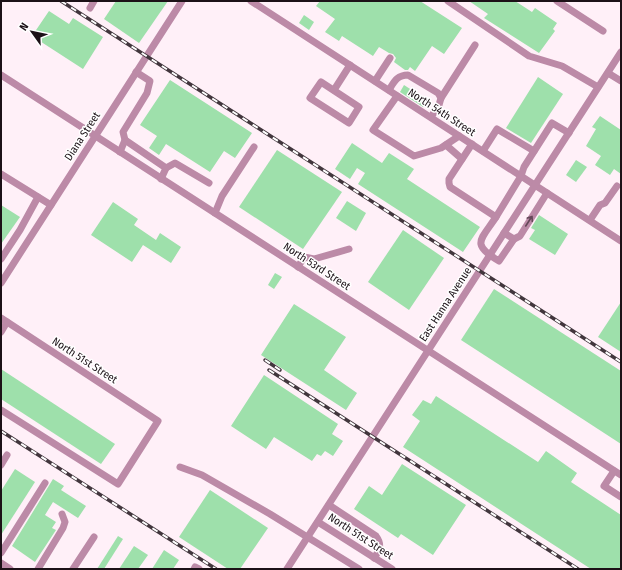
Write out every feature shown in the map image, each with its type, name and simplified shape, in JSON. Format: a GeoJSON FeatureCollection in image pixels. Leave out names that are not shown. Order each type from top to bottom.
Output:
{"type":"FeatureCollection","features":[{"type":"Feature","properties":{"kind":"street"},"geometry":{"type":"LineString","coordinates":[[90,8],[94,1]]}},
{"type":"Feature","properties":{"kind":"street","name":"Diana Street"},"geometry":{"type":"LineString","coordinates":[[1,283],[182,1]]}},
{"type":"Feature","properties":{"kind":"street","name":"North 54th Street"},"geometry":{"type":"LineString","coordinates":[[251,1],[621,240]]}},
{"type":"Feature","properties":{"kind":"street"},"geometry":{"type":"LineString","coordinates":[[448,1],[529,56],[562,66],[598,87]]}},
{"type":"Feature","properties":{"kind":"street"},"geometry":{"type":"LineString","coordinates":[[557,1],[604,31]]}},
{"type":"Feature","properties":{"kind":"street"},"geometry":{"type":"LineString","coordinates":[[431,117],[439,105],[441,98],[475,45]]}},
{"type":"Feature","properties":{"kind":"street","name":"East Hanna Avenue"},"geometry":{"type":"LineString","coordinates":[[287,569],[621,52]]}},
{"type":"Feature","properties":{"kind":"street"},"geometry":{"type":"LineString","coordinates":[[375,81],[390,58]]}},
{"type":"Feature","properties":{"kind":"street"},"geometry":{"type":"LineString","coordinates":[[334,90],[350,65]]}},
{"type":"Feature","properties":{"kind":"street"},"geometry":{"type":"LineString","coordinates":[[120,152],[125,140],[123,132],[147,92],[150,81],[136,72]]}},
{"type":"Feature","properties":{"kind":"street"},"geometry":{"type":"LineString","coordinates":[[608,73],[621,81]]}},
{"type":"Feature","properties":{"kind":"street","name":"North 53rd Street"},"geometry":{"type":"LineString","coordinates":[[1,75],[621,475]]}},
{"type":"Feature","properties":{"kind":"street"},"geometry":{"type":"LineString","coordinates":[[389,90],[398,77],[408,75],[438,93],[441,98]]}},
{"type":"Feature","properties":{"kind":"street"},"geometry":{"type":"LineString","coordinates":[[321,82],[334,90],[359,107],[349,123],[310,98],[321,82]]}},
{"type":"Feature","properties":{"kind":"street"},"geometry":{"type":"LineString","coordinates":[[397,96],[373,130],[414,156],[441,148],[460,136]]}},
{"type":"Feature","properties":{"kind":"street"},"geometry":{"type":"LineString","coordinates":[[547,192],[499,261],[482,248],[480,245],[481,240],[552,123],[569,133]]}},
{"type":"Feature","properties":{"kind":"street"},"geometry":{"type":"LineString","coordinates":[[483,151],[496,129],[534,151]]}},
{"type":"Feature","properties":{"kind":"street"},"geometry":{"type":"LineString","coordinates":[[125,140],[166,168]]}},
{"type":"Feature","properties":{"kind":"street"},"geometry":{"type":"LineString","coordinates":[[472,144],[449,179],[450,187],[496,217]]}},
{"type":"Feature","properties":{"kind":"street"},"geometry":{"type":"LineString","coordinates":[[446,145],[462,159]]}},
{"type":"Feature","properties":{"kind":"street"},"geometry":{"type":"LineString","coordinates":[[215,213],[222,196],[254,147]]}},
{"type":"Feature","properties":{"kind":"street"},"geometry":{"type":"LineString","coordinates":[[161,178],[166,168],[175,163],[209,183]]}},
{"type":"Feature","properties":{"kind":"street"},"geometry":{"type":"LineString","coordinates":[[1,174],[51,205]]}},
{"type":"Feature","properties":{"kind":"street"},"geometry":{"type":"LineString","coordinates":[[590,220],[600,205],[605,203],[617,186]]}},
{"type":"Feature","properties":{"kind":"street"},"geometry":{"type":"LineString","coordinates":[[1,259],[20,230],[38,197]]}},
{"type":"Feature","properties":{"kind":"street"},"geometry":{"type":"LineString","coordinates":[[504,233],[517,237]]}},
{"type":"Feature","properties":{"kind":"street"},"geometry":{"type":"LineString","coordinates":[[298,267],[304,257],[314,259],[349,249]]}},
{"type":"Feature","properties":{"kind":"street"},"geometry":{"type":"LineString","coordinates":[[1,332],[4,320]]}},
{"type":"Feature","properties":{"kind":"street","name":"North 51st Street"},"geometry":{"type":"LineString","coordinates":[[1,410],[118,484],[158,421],[4,320]]}},
{"type":"Feature","properties":{"kind":"street"},"geometry":{"type":"LineString","coordinates":[[1,465],[7,456]]}},
{"type":"Feature","properties":{"kind":"street"},"geometry":{"type":"LineString","coordinates":[[180,467],[202,475],[360,569]]}},
{"type":"Feature","properties":{"kind":"street"},"geometry":{"type":"LineString","coordinates":[[614,470],[604,486],[621,497]]}},
{"type":"Feature","properties":{"kind":"street"},"geometry":{"type":"LineString","coordinates":[[1,553],[45,483]]}},
{"type":"Feature","properties":{"kind":"street"},"geometry":{"type":"LineString","coordinates":[[329,505],[376,536],[380,545],[374,558]]}},
{"type":"Feature","properties":{"kind":"street"},"geometry":{"type":"LineString","coordinates":[[38,569],[63,528],[65,522],[62,514]]}},
{"type":"Feature","properties":{"kind":"street","name":"North 51st Street"},"geometry":{"type":"LineString","coordinates":[[318,522],[392,569]]}},
{"type":"Feature","properties":{"kind":"street"},"geometry":{"type":"LineString","coordinates":[[73,569],[94,537]]}},
{"type":"Feature","properties":{"kind":"street"},"geometry":{"type":"LineString","coordinates":[[1,563],[10,569]]}},
{"type":"Feature","properties":{"kind":"street"},"geometry":{"type":"LineString","coordinates":[[194,569],[195,567],[198,569]]}},
{"type":"Feature","properties":{"kind":"building"},"geometry":{"type":"Polygon","coordinates":[[[116,1],[168,1],[139,43],[104,19],[116,1]]]}},
{"type":"Feature","properties":{"kind":"building"},"geometry":{"type":"Polygon","coordinates":[[[320,1],[420,1],[462,28],[444,54],[432,46],[415,71],[410,67],[408,70],[405,70],[394,62],[396,58],[393,54],[379,47],[373,56],[342,36],[339,41],[325,32],[335,19],[316,6],[320,1]]]}},
{"type":"Feature","properties":{"kind":"building"},"geometry":{"type":"Polygon","coordinates":[[[469,1],[515,1],[532,12],[535,8],[557,23],[553,29],[555,31],[539,53],[484,18],[488,14],[469,1]]]}},
{"type":"Feature","properties":{"kind":"building"},"geometry":{"type":"Polygon","coordinates":[[[49,11],[69,24],[73,18],[103,37],[83,69],[32,36],[49,11]]]}},
{"type":"Feature","properties":{"kind":"building"},"geometry":{"type":"Polygon","coordinates":[[[304,15],[314,22],[309,30],[299,23],[304,15]]]}},
{"type":"Feature","properties":{"kind":"building"},"geometry":{"type":"Polygon","coordinates":[[[538,77],[563,94],[531,143],[506,128],[538,77]]]}},
{"type":"Feature","properties":{"kind":"building"},"geometry":{"type":"Polygon","coordinates":[[[170,80],[252,133],[235,158],[224,151],[210,172],[166,144],[159,155],[149,148],[157,136],[140,125],[170,80]]]}},
{"type":"Feature","properties":{"kind":"building"},"geometry":{"type":"Polygon","coordinates":[[[404,85],[427,100],[423,107],[400,92],[404,85]]]}},
{"type":"Feature","properties":{"kind":"building"},"geometry":{"type":"Polygon","coordinates":[[[600,116],[621,130],[621,174],[614,169],[610,175],[595,165],[601,156],[586,146],[596,129],[592,127],[600,116]]]}},
{"type":"Feature","properties":{"kind":"building"},"geometry":{"type":"Polygon","coordinates":[[[352,143],[382,163],[389,153],[414,169],[407,179],[480,227],[463,252],[358,184],[365,173],[357,168],[350,179],[335,169],[352,143]]]}},
{"type":"Feature","properties":{"kind":"building"},"geometry":{"type":"Polygon","coordinates":[[[277,150],[342,192],[303,249],[239,207],[277,150]]]}},
{"type":"Feature","properties":{"kind":"building"},"geometry":{"type":"Polygon","coordinates":[[[576,160],[587,167],[576,182],[566,175],[576,160]]]}},
{"type":"Feature","properties":{"kind":"building"},"geometry":{"type":"Polygon","coordinates":[[[347,201],[366,213],[356,231],[336,218],[347,201]]]}},
{"type":"Feature","properties":{"kind":"building"},"geometry":{"type":"Polygon","coordinates":[[[113,202],[138,219],[134,225],[156,240],[160,233],[181,247],[171,263],[143,245],[132,262],[91,235],[113,202]]]}},
{"type":"Feature","properties":{"kind":"building"},"geometry":{"type":"Polygon","coordinates":[[[1,205],[20,217],[1,244],[1,205]]]}},
{"type":"Feature","properties":{"kind":"building"},"geometry":{"type":"Polygon","coordinates":[[[539,215],[568,234],[555,255],[529,239],[535,230],[531,228],[539,215]]]}},
{"type":"Feature","properties":{"kind":"building"},"geometry":{"type":"Polygon","coordinates":[[[403,230],[444,258],[409,310],[368,282],[403,230]]]}},
{"type":"Feature","properties":{"kind":"building"},"geometry":{"type":"Polygon","coordinates":[[[275,273],[282,277],[274,289],[268,285],[275,273]]]}},
{"type":"Feature","properties":{"kind":"building"},"geometry":{"type":"Polygon","coordinates":[[[494,289],[621,371],[621,444],[461,340],[494,289]]]}},
{"type":"Feature","properties":{"kind":"building"},"geometry":{"type":"Polygon","coordinates":[[[621,302],[621,352],[598,337],[621,302]]]}},
{"type":"Feature","properties":{"kind":"building"},"geometry":{"type":"Polygon","coordinates":[[[294,304],[346,337],[324,370],[357,393],[346,410],[261,355],[294,304]]]}},
{"type":"Feature","properties":{"kind":"building"},"geometry":{"type":"Polygon","coordinates":[[[1,369],[115,444],[101,464],[1,399],[1,369]]]}},
{"type":"Feature","properties":{"kind":"building"},"geometry":{"type":"Polygon","coordinates":[[[264,375],[338,424],[332,434],[343,441],[333,456],[325,451],[321,456],[317,454],[312,461],[274,437],[266,449],[231,426],[264,375]]]}},
{"type":"Feature","properties":{"kind":"building"},"geometry":{"type":"Polygon","coordinates":[[[436,396],[538,462],[546,451],[577,473],[571,482],[621,515],[621,569],[591,569],[403,447],[420,421],[412,415],[423,400],[431,404],[436,396]]]}},
{"type":"Feature","properties":{"kind":"building"},"geometry":{"type":"Polygon","coordinates":[[[402,464],[466,505],[433,555],[401,534],[398,538],[354,509],[369,486],[382,495],[402,464]]]}},
{"type":"Feature","properties":{"kind":"building"},"geometry":{"type":"Polygon","coordinates":[[[15,469],[35,482],[1,535],[1,491],[15,469]]]}},
{"type":"Feature","properties":{"kind":"building"},"geometry":{"type":"Polygon","coordinates":[[[53,479],[64,486],[61,490],[86,506],[78,518],[53,502],[45,515],[56,522],[52,528],[56,530],[35,562],[12,546],[53,479]]]}},
{"type":"Feature","properties":{"kind":"building"},"geometry":{"type":"Polygon","coordinates":[[[210,490],[268,528],[240,569],[228,569],[179,537],[210,490]]]}},
{"type":"Feature","properties":{"kind":"building"},"geometry":{"type":"Polygon","coordinates":[[[118,536],[123,539],[104,569],[97,569],[118,536]]]}},
{"type":"Feature","properties":{"kind":"building"},"geometry":{"type":"Polygon","coordinates":[[[134,546],[148,555],[138,569],[119,569],[134,546]]]}},
{"type":"Feature","properties":{"kind":"building"},"geometry":{"type":"Polygon","coordinates":[[[164,550],[179,560],[173,569],[152,569],[164,550]]]}},
{"type":"Feature","properties":{"kind":"railway"},"geometry":{"type":"LineString","coordinates":[[61,1],[621,362]]}},
{"type":"Feature","properties":{"kind":"railway"},"geometry":{"type":"LineString","coordinates":[[265,360],[280,370]]}},
{"type":"Feature","properties":{"kind":"railway"},"geometry":{"type":"LineString","coordinates":[[269,370],[578,569]]}},
{"type":"Feature","properties":{"kind":"railway"},"geometry":{"type":"LineString","coordinates":[[1,431],[216,569]]}}]}
